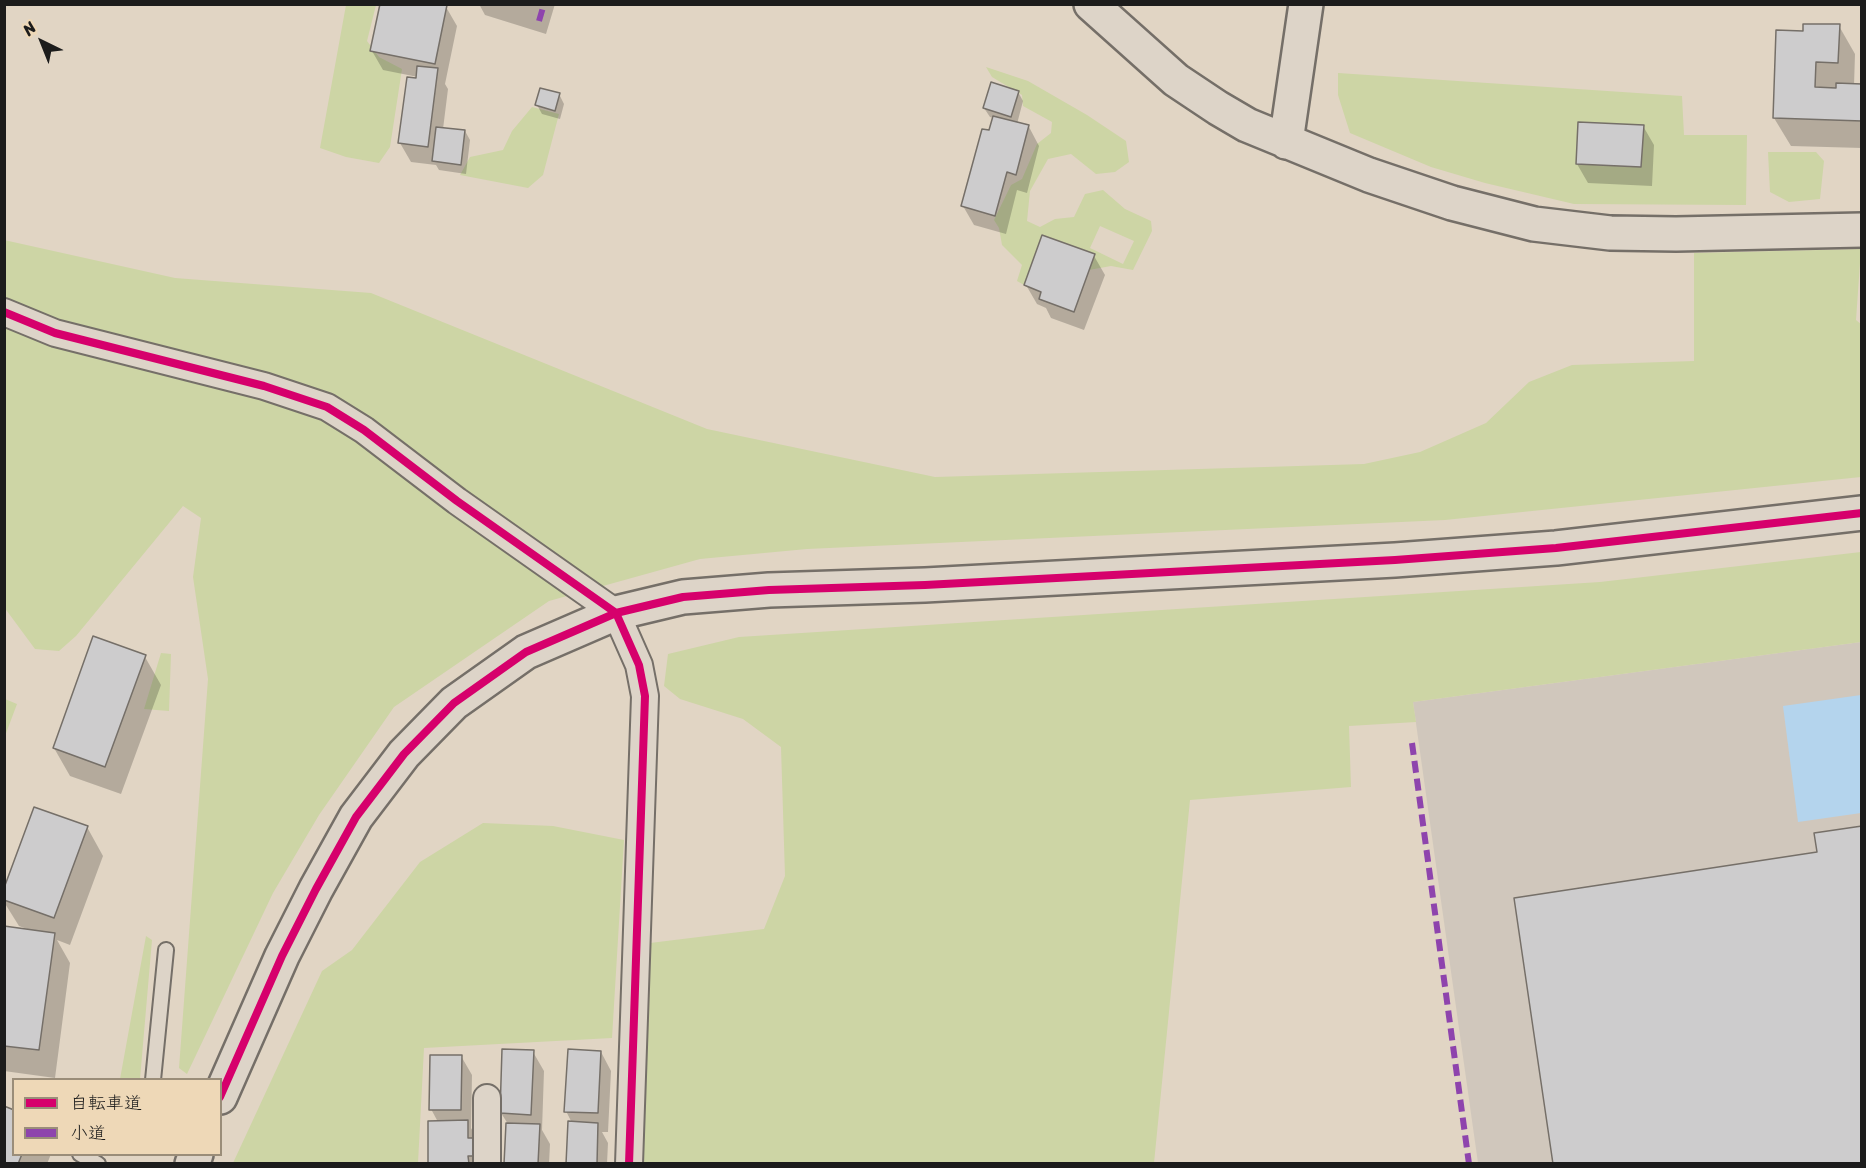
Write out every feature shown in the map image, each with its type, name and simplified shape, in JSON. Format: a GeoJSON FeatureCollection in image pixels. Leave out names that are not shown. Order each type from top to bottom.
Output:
{"type":"FeatureCollection","features":[{"type":"Feature","properties":{"kind":"street"},"geometry":{"type":"LineString","coordinates":[[1091,4],[1176,80],[1237,119],[1286,142],[1369,175],[1452,203],[1534,224],[1610,233],[1862,230]]}},
{"type":"Feature","properties":{"kind":"street"},"geometry":{"type":"LineString","coordinates":[[1286,142],[1306,4]]}},
{"type":"Feature","properties":{"kind":"street"},"geometry":{"type":"LineString","coordinates":[[4,312],[55,333],[264,386],[327,407],[364,430],[457,501],[616,613],[639,665],[645,696],[628,1164]]}},
{"type":"Feature","properties":{"kind":"street"},"geometry":{"type":"LineString","coordinates":[[222,1092],[282,956],[316,889],[356,817],[405,754],[454,703],[526,652],[616,613],[694,596],[769,590],[925,585],[1395,560],[1556,548],[1862,513]]}},
{"type":"Feature","properties":{"kind":"street"},"geometry":{"type":"LineString","coordinates":[[487,1098],[487,1164]]}},
{"type":"Feature","properties":{"kind":"lane"},"geometry":{"type":"LineString","coordinates":[[153,1078],[166,950]]}},
{"type":"Feature","properties":{"kind":"lane"},"geometry":{"type":"LineString","coordinates":[[82,1156],[98,1164]]}},
{"type":"Feature","properties":{"kind":"shaded area"},"geometry":{"type":"Polygon","coordinates":[[[1861,642],[1861,1163],[1478,1163],[1413,702],[1861,642]]]}},
{"type":"Feature","properties":{"kind":"green space"},"geometry":{"type":"Polygon","coordinates":[[[346,5],[376,5],[367,41],[379,57],[402,69],[390,147],[379,163],[346,157],[320,148],[346,5]]]}},
{"type":"Feature","properties":{"kind":"green space"},"geometry":{"type":"Polygon","coordinates":[[[986,67],[1028,81],[1087,115],[1126,141],[1129,162],[1115,172],[1096,174],[1071,154],[1048,159],[1030,191],[1027,221],[1040,227],[1055,219],[1074,217],[1085,194],[1103,190],[1125,209],[1151,221],[1152,231],[1133,270],[1111,266],[1089,270],[1095,254],[1043,235],[1024,285],[1017,281],[1022,265],[1002,245],[999,228],[994,220],[1011,185],[1022,179],[1037,144],[1051,133],[1052,122],[1023,106],[1022,95],[992,77],[986,67]],[[1100,226],[1090,248],[1123,264],[1134,241],[1100,226]]]}},
{"type":"Feature","properties":{"kind":"green space"},"geometry":{"type":"Polygon","coordinates":[[[1338,73],[1682,96],[1684,135],[1747,135],[1746,205],[1574,204],[1485,183],[1431,167],[1350,133],[1338,95],[1338,73]]]}},
{"type":"Feature","properties":{"kind":"green space"},"geometry":{"type":"Polygon","coordinates":[[[532,107],[559,114],[543,175],[528,188],[460,175],[470,157],[503,150],[512,131],[532,107]]]}},
{"type":"Feature","properties":{"kind":"green space"},"geometry":{"type":"Polygon","coordinates":[[[1768,152],[1816,152],[1824,161],[1820,199],[1789,202],[1770,192],[1768,152]]]}},
{"type":"Feature","properties":{"kind":"green space"},"geometry":{"type":"Polygon","coordinates":[[[4,240],[175,278],[371,293],[707,429],[935,477],[1364,464],[1420,452],[1486,423],[1529,382],[1572,365],[1694,361],[1694,253],[1861,249],[1856,320],[1862,325],[1861,477],[1445,520],[807,549],[700,559],[549,601],[394,707],[319,815],[273,893],[187,1074],[179,1068],[208,679],[193,577],[201,518],[183,506],[76,636],[59,651],[35,649],[4,607],[4,240]]]}},
{"type":"Feature","properties":{"kind":"green space"},"geometry":{"type":"Polygon","coordinates":[[[1861,552],[1861,642],[1413,702],[1416,722],[1349,726],[1351,787],[1190,800],[1154,1163],[639,1164],[650,943],[764,929],[785,876],[781,747],[743,719],[680,699],[664,686],[668,654],[739,637],[1600,582],[1861,552]]]}},
{"type":"Feature","properties":{"kind":"green space"},"geometry":{"type":"Polygon","coordinates":[[[161,653],[171,654],[169,711],[144,709],[161,653]]]}},
{"type":"Feature","properties":{"kind":"green space"},"geometry":{"type":"Polygon","coordinates":[[[5,699],[17,704],[5,736],[5,699]]]}},
{"type":"Feature","properties":{"kind":"green space"},"geometry":{"type":"Polygon","coordinates":[[[483,823],[553,826],[624,840],[612,1038],[424,1048],[418,1163],[233,1163],[322,971],[352,950],[420,862],[483,823]]]}},
{"type":"Feature","properties":{"kind":"green space"},"geometry":{"type":"Polygon","coordinates":[[[146,936],[152,940],[140,1078],[120,1078],[146,936]]]}},
{"type":"Feature","properties":{"kind":"water"},"geometry":{"type":"Polygon","coordinates":[[[1861,695],[1861,813],[1798,822],[1783,706],[1861,695]]]}},
{"type":"Feature","properties":{"kind":"building"},"geometry":{"type":"Polygon","coordinates":[[[380,4],[447,5],[435,64],[370,51],[380,4]]]}},
{"type":"Feature","properties":{"kind":"building"},"geometry":{"type":"Polygon","coordinates":[[[1803,24],[1840,24],[1838,63],[1816,62],[1815,87],[1836,88],[1836,83],[1862,84],[1862,121],[1773,118],[1776,30],[1803,31],[1803,24]]]}},
{"type":"Feature","properties":{"kind":"building"},"geometry":{"type":"Polygon","coordinates":[[[417,66],[438,68],[428,147],[398,143],[407,77],[416,78],[417,66]]]}},
{"type":"Feature","properties":{"kind":"building"},"geometry":{"type":"Polygon","coordinates":[[[991,82],[1019,91],[1011,117],[983,108],[991,82]]]}},
{"type":"Feature","properties":{"kind":"building"},"geometry":{"type":"Polygon","coordinates":[[[540,88],[560,93],[555,111],[535,105],[540,88]]]}},
{"type":"Feature","properties":{"kind":"building"},"geometry":{"type":"Polygon","coordinates":[[[993,116],[1029,125],[1016,175],[1007,172],[995,216],[961,206],[982,129],[989,130],[993,116]]]}},
{"type":"Feature","properties":{"kind":"building"},"geometry":{"type":"Polygon","coordinates":[[[1578,122],[1644,125],[1641,167],[1576,164],[1578,122]]]}},
{"type":"Feature","properties":{"kind":"building"},"geometry":{"type":"Polygon","coordinates":[[[436,127],[465,130],[461,165],[432,161],[436,127]]]}},
{"type":"Feature","properties":{"kind":"building"},"geometry":{"type":"Polygon","coordinates":[[[1042,235],[1095,254],[1074,312],[1039,299],[1041,292],[1024,285],[1042,235]]]}},
{"type":"Feature","properties":{"kind":"building"},"geometry":{"type":"Polygon","coordinates":[[[93,636],[146,655],[105,767],[53,748],[93,636]]]}},
{"type":"Feature","properties":{"kind":"building"},"geometry":{"type":"Polygon","coordinates":[[[34,807],[88,826],[54,918],[4,900],[4,888],[34,807]]]}},
{"type":"Feature","properties":{"kind":"building"},"geometry":{"type":"Polygon","coordinates":[[[1862,826],[1862,1164],[1553,1164],[1514,898],[1817,852],[1814,833],[1862,826]]]}},
{"type":"Feature","properties":{"kind":"building"},"geometry":{"type":"Polygon","coordinates":[[[4,926],[55,933],[39,1050],[4,1046],[4,926]]]}},
{"type":"Feature","properties":{"kind":"building"},"geometry":{"type":"Polygon","coordinates":[[[502,1049],[534,1050],[531,1115],[500,1113],[502,1049]]]}},
{"type":"Feature","properties":{"kind":"building"},"geometry":{"type":"Polygon","coordinates":[[[568,1049],[601,1051],[598,1113],[564,1112],[568,1049]]]}},
{"type":"Feature","properties":{"kind":"building"},"geometry":{"type":"Polygon","coordinates":[[[430,1055],[462,1055],[461,1110],[429,1110],[430,1055]]]}},
{"type":"Feature","properties":{"kind":"building"},"geometry":{"type":"Polygon","coordinates":[[[4,1106],[12,1109],[12,1156],[21,1156],[18,1164],[4,1164],[4,1106]]]}},
{"type":"Feature","properties":{"kind":"building"},"geometry":{"type":"Polygon","coordinates":[[[468,1120],[468,1138],[475,1138],[475,1156],[468,1156],[469,1164],[428,1164],[428,1121],[468,1120]]]}},
{"type":"Feature","properties":{"kind":"building"},"geometry":{"type":"Polygon","coordinates":[[[568,1121],[598,1123],[597,1164],[566,1164],[568,1121]]]}},
{"type":"Feature","properties":{"kind":"building"},"geometry":{"type":"Polygon","coordinates":[[[506,1123],[540,1124],[538,1164],[504,1164],[506,1123]]]}},
{"type":"Feature","properties":{"kind":"marked path"},"geometry":{"type":"LineString","coordinates":[[539,21],[544,4]]}},
{"type":"Feature","properties":{"kind":"marked path"},"geometry":{"type":"LineString","coordinates":[[1412,743],[1469,1164]]}},
{"type":"Feature","properties":{"kind":"cycle path"},"geometry":{"type":"LineString","coordinates":[[4,312],[55,333],[264,386],[327,407],[364,430],[457,501],[616,613],[639,665],[645,696],[629,1164]]}},
{"type":"Feature","properties":{"kind":"cycle path"},"geometry":{"type":"LineString","coordinates":[[222,1092],[282,956],[316,889],[356,817],[404,754],[454,703],[526,652],[616,613],[683,597],[769,590],[925,585],[1395,560],[1556,548],[1862,513]]}}]}
